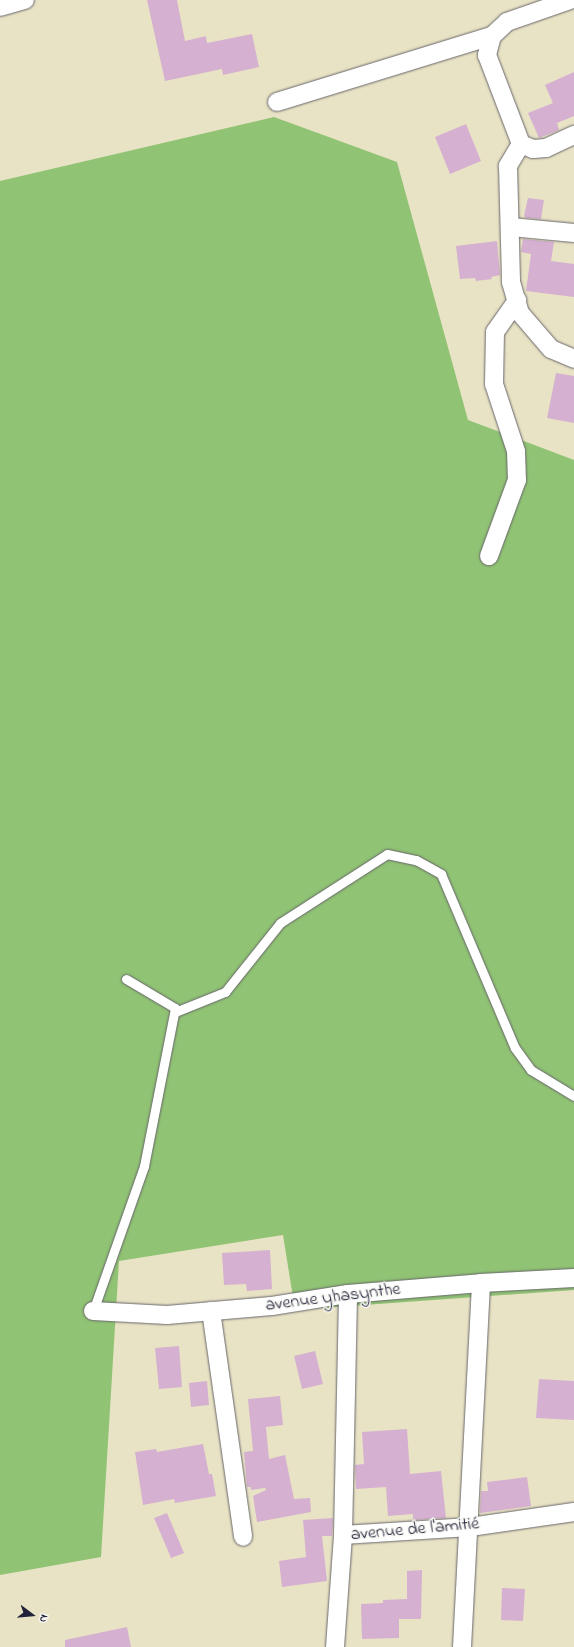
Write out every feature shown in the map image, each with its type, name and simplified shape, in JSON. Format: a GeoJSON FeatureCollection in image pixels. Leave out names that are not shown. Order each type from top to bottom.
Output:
{"type":"FeatureCollection","features":[{"type":"Feature","properties":{"kind":"street"},"geometry":{"type":"LineString","coordinates":[[0,7],[25,0]]}},
{"type":"Feature","properties":{"kind":"street"},"geometry":{"type":"LineString","coordinates":[[277,102],[492,36],[507,22],[570,0]]}},
{"type":"Feature","properties":{"kind":"street"},"geometry":{"type":"LineString","coordinates":[[492,36],[487,55],[521,144],[533,150],[546,148],[574,135]]}},
{"type":"Feature","properties":{"kind":"street"},"geometry":{"type":"LineString","coordinates":[[521,144],[508,166],[511,227],[511,282],[520,313],[551,349],[574,359]]}},
{"type":"Feature","properties":{"kind":"street"},"geometry":{"type":"LineString","coordinates":[[511,227],[574,233]]}},
{"type":"Feature","properties":{"kind":"street"},"geometry":{"type":"LineString","coordinates":[[489,556],[517,480],[516,451],[494,384],[494,332],[517,300]]}},
{"type":"Feature","properties":{"kind":"street","name":"avenue yhasynthe"},"geometry":{"type":"LineString","coordinates":[[92,1311],[167,1315],[272,1306],[348,1294],[481,1283],[574,1278]]}},
{"type":"Feature","properties":{"kind":"street"},"geometry":{"type":"LineString","coordinates":[[462,1647],[470,1527],[481,1283]]}},
{"type":"Feature","properties":{"kind":"street"},"geometry":{"type":"LineString","coordinates":[[343,1535],[348,1294]]}},
{"type":"Feature","properties":{"kind":"street"},"geometry":{"type":"LineString","coordinates":[[211,1311],[243,1537]]}},
{"type":"Feature","properties":{"kind":"street","name":"avenue de l'amitié"},"geometry":{"type":"LineString","coordinates":[[335,1647],[343,1535],[470,1527],[574,1512]]}},
{"type":"Feature","properties":{"kind":"lane"},"geometry":{"type":"LineString","coordinates":[[175,1012],[224,992],[280,923],[387,854],[416,860],[441,874],[515,1048],[531,1070],[574,1096]]}},
{"type":"Feature","properties":{"kind":"lane"},"geometry":{"type":"LineString","coordinates":[[92,1311],[144,1166],[176,1008],[126,979]]}},
{"type":"Feature","properties":{"kind":"green space"},"geometry":{"type":"Polygon","coordinates":[[[274,117],[397,162],[468,420],[574,460],[574,1290],[295,1310],[283,1235],[119,1261],[101,1557],[0,1575],[0,181],[274,117]]]}},
{"type":"Feature","properties":{"kind":"building"},"geometry":{"type":"Polygon","coordinates":[[[147,0],[177,0],[185,41],[206,36],[207,43],[252,34],[259,67],[223,75],[222,69],[165,81],[147,0]]]}},
{"type":"Feature","properties":{"kind":"building"},"geometry":{"type":"Polygon","coordinates":[[[574,72],[574,116],[557,123],[559,130],[539,138],[528,113],[553,103],[545,85],[574,72]]]}},
{"type":"Feature","properties":{"kind":"building"},"geometry":{"type":"Polygon","coordinates":[[[466,124],[481,161],[450,174],[435,137],[466,124]]]}},
{"type":"Feature","properties":{"kind":"building"},"geometry":{"type":"Polygon","coordinates":[[[528,198],[544,200],[541,219],[526,218],[524,216],[528,198]]]}},
{"type":"Feature","properties":{"kind":"building"},"geometry":{"type":"Polygon","coordinates":[[[523,239],[554,242],[551,261],[574,264],[574,297],[526,291],[531,254],[521,252],[523,239]]]}},
{"type":"Feature","properties":{"kind":"building"},"geometry":{"type":"Polygon","coordinates":[[[497,241],[500,275],[491,277],[492,279],[476,281],[475,278],[460,279],[456,246],[497,241]]]}},
{"type":"Feature","properties":{"kind":"building"},"geometry":{"type":"Polygon","coordinates":[[[556,373],[574,376],[574,423],[547,418],[556,373]]]}},
{"type":"Feature","properties":{"kind":"building"},"geometry":{"type":"Polygon","coordinates":[[[270,1250],[272,1289],[247,1291],[246,1284],[224,1285],[222,1253],[270,1250]]]}},
{"type":"Feature","properties":{"kind":"building"},"geometry":{"type":"Polygon","coordinates":[[[179,1346],[182,1387],[159,1389],[155,1348],[179,1346]]]}},
{"type":"Feature","properties":{"kind":"building"},"geometry":{"type":"Polygon","coordinates":[[[315,1351],[323,1384],[302,1389],[294,1356],[315,1351]]]}},
{"type":"Feature","properties":{"kind":"building"},"geometry":{"type":"Polygon","coordinates":[[[539,1379],[574,1381],[574,1420],[536,1418],[539,1379]]]}},
{"type":"Feature","properties":{"kind":"building"},"geometry":{"type":"Polygon","coordinates":[[[207,1381],[209,1405],[191,1407],[189,1383],[207,1381]]]}},
{"type":"Feature","properties":{"kind":"building"},"geometry":{"type":"Polygon","coordinates":[[[280,1396],[283,1425],[266,1427],[269,1459],[285,1455],[294,1499],[310,1498],[311,1512],[257,1522],[253,1496],[266,1490],[265,1488],[251,1490],[251,1487],[247,1487],[244,1452],[253,1451],[248,1399],[280,1396]]]}},
{"type":"Feature","properties":{"kind":"building"},"geometry":{"type":"Polygon","coordinates":[[[407,1429],[410,1474],[441,1471],[446,1518],[413,1520],[413,1514],[388,1516],[386,1487],[356,1489],[355,1465],[364,1464],[362,1432],[407,1429]]]}},
{"type":"Feature","properties":{"kind":"building"},"geometry":{"type":"Polygon","coordinates":[[[203,1444],[209,1474],[212,1474],[216,1496],[175,1503],[174,1499],[143,1505],[135,1452],[156,1449],[157,1452],[203,1444]]]}},
{"type":"Feature","properties":{"kind":"building"},"geometry":{"type":"Polygon","coordinates":[[[527,1477],[531,1506],[480,1513],[481,1491],[488,1491],[487,1482],[527,1477]]]}},
{"type":"Feature","properties":{"kind":"building"},"geometry":{"type":"Polygon","coordinates":[[[167,1513],[184,1553],[171,1558],[154,1518],[167,1513]]]}},
{"type":"Feature","properties":{"kind":"building"},"geometry":{"type":"Polygon","coordinates":[[[333,1518],[332,1536],[322,1536],[327,1581],[282,1587],[279,1561],[306,1557],[303,1520],[333,1518]]]}},
{"type":"Feature","properties":{"kind":"building"},"geometry":{"type":"Polygon","coordinates":[[[422,1570],[421,1619],[399,1619],[399,1638],[362,1639],[361,1604],[383,1603],[383,1600],[407,1599],[407,1571],[422,1570]]]}},
{"type":"Feature","properties":{"kind":"building"},"geometry":{"type":"Polygon","coordinates":[[[502,1588],[525,1589],[523,1621],[501,1620],[502,1588]]]}},
{"type":"Feature","properties":{"kind":"building"},"geometry":{"type":"Polygon","coordinates":[[[127,1627],[131,1647],[65,1647],[65,1640],[127,1627]]]}}]}
